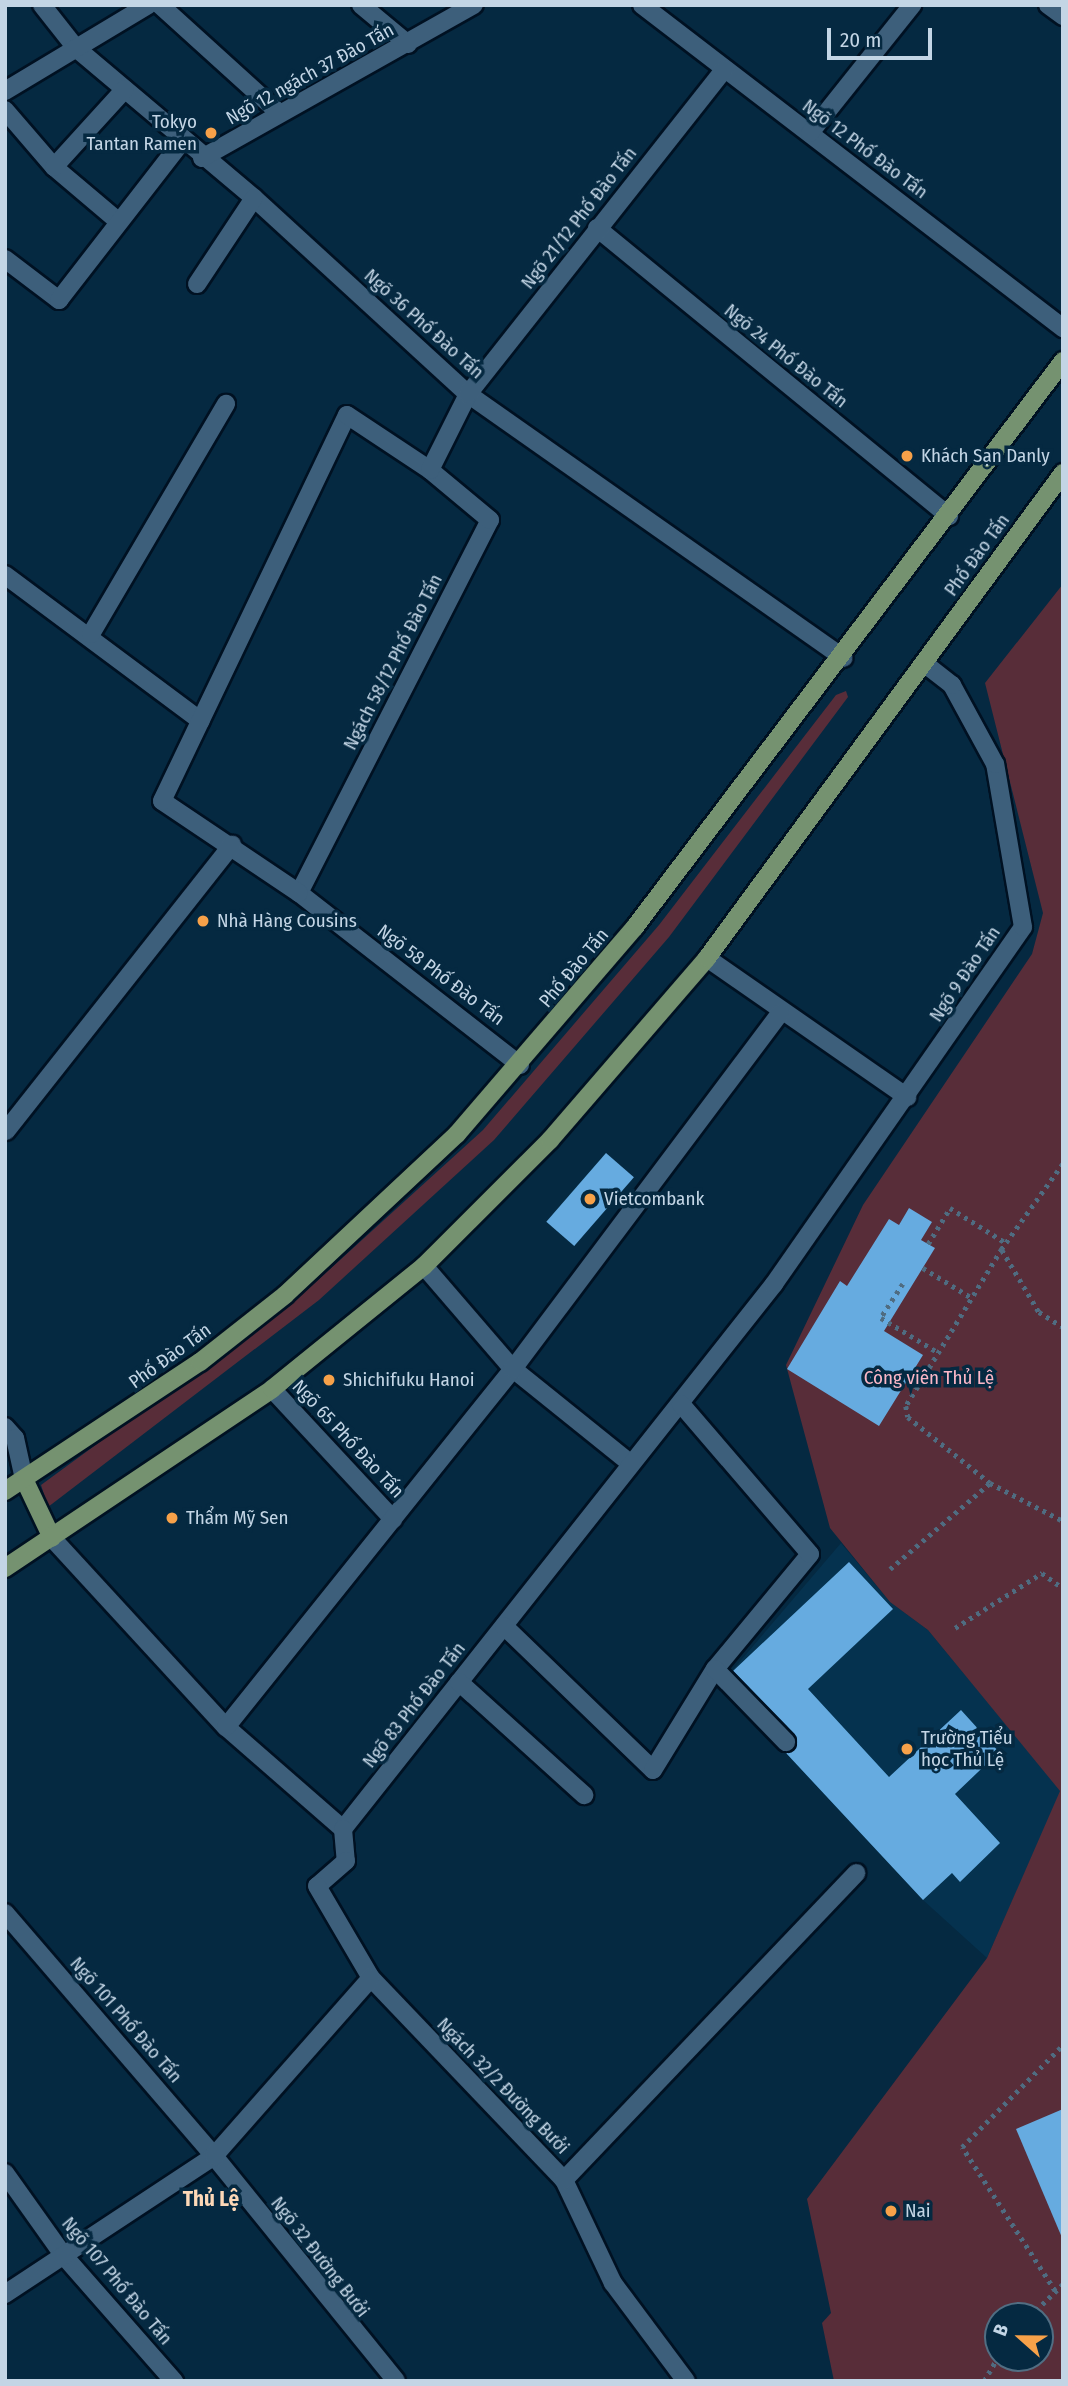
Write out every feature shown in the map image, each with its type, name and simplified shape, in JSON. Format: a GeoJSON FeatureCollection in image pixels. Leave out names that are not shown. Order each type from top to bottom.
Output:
{"type":"FeatureCollection","features":[{"type":"Feature","properties":{"kind":"main road","name":"Phố Đào Tấn"},"geometry":{"type":"LineString","coordinates":[[5,1491],[190,1369],[285,1295],[448,1143],[520,1065],[635,928],[842,658],[1063,361]]}},
{"type":"Feature","properties":{"kind":"main road","name":"Phố Đào Tấn"},"geometry":{"type":"LineString","coordinates":[[5,1568],[272,1389],[424,1266],[550,1140],[707,958],[1063,473]]}},
{"type":"Feature","properties":{"kind":"main road"},"geometry":{"type":"LineString","coordinates":[[24,1479],[52,1538]]}},
{"type":"Feature","properties":{"kind":"street","name":"Ngõ 36 Phố Đào Tấn"},"geometry":{"type":"LineString","coordinates":[[42,5],[76,48],[202,158],[254,198],[468,394],[842,658]]}},
{"type":"Feature","properties":{"kind":"street"},"geometry":{"type":"LineString","coordinates":[[5,91],[148,5]]}},
{"type":"Feature","properties":{"kind":"street"},"geometry":{"type":"LineString","coordinates":[[160,5],[279,113]]}},
{"type":"Feature","properties":{"kind":"street"},"geometry":{"type":"LineString","coordinates":[[360,5],[408,44]]}},
{"type":"Feature","properties":{"kind":"street","name":"Ngõ 12 ngách 37 Đào Tấn"},"geometry":{"type":"LineString","coordinates":[[202,158],[474,5]]}},
{"type":"Feature","properties":{"kind":"street","name":"Ngõ 12 Phố Đào Tấn"},"geometry":{"type":"LineString","coordinates":[[642,5],[1063,328]]}},
{"type":"Feature","properties":{"kind":"street"},"geometry":{"type":"LineString","coordinates":[[810,133],[912,5]]}},
{"type":"Feature","properties":{"kind":"street"},"geometry":{"type":"LineString","coordinates":[[1048,5],[1063,16]]}},
{"type":"Feature","properties":{"kind":"street","name":"Ngõ 21/12 Phố Đào Tấn"},"geometry":{"type":"LineString","coordinates":[[430,471],[468,394],[725,69]]}},
{"type":"Feature","properties":{"kind":"street"},"geometry":{"type":"LineString","coordinates":[[54,167],[125,89]]}},
{"type":"Feature","properties":{"kind":"street"},"geometry":{"type":"LineString","coordinates":[[5,110],[54,167],[119,222]]}},
{"type":"Feature","properties":{"kind":"street"},"geometry":{"type":"LineString","coordinates":[[5,259],[59,300],[183,140]]}},
{"type":"Feature","properties":{"kind":"street"},"geometry":{"type":"LineString","coordinates":[[197,284],[254,198]]}},
{"type":"Feature","properties":{"kind":"street","name":"Ngõ 24 Phố Đào Tấn"},"geometry":{"type":"LineString","coordinates":[[597,228],[948,516]]}},
{"type":"Feature","properties":{"kind":"street"},"geometry":{"type":"LineString","coordinates":[[91,634],[226,404]]}},
{"type":"Feature","properties":{"kind":"street"},"geometry":{"type":"LineString","coordinates":[[5,575],[91,634],[201,721],[347,415],[430,471]]}},
{"type":"Feature","properties":{"kind":"street","name":"Ngách 58/12 Phố Đào Tấn"},"geometry":{"type":"LineString","coordinates":[[299,893],[490,520],[430,471]]}},
{"type":"Feature","properties":{"kind":"street","name":"Ngõ 9 Đào Tấn"},"geometry":{"type":"LineString","coordinates":[[774,1284],[1023,927],[995,764],[952,685],[924,663]]}},
{"type":"Feature","properties":{"kind":"street","name":"Ngõ 58 Phố Đào Tấn"},"geometry":{"type":"LineString","coordinates":[[201,721],[162,801],[232,845],[299,893],[520,1065]]}},
{"type":"Feature","properties":{"kind":"street"},"geometry":{"type":"LineString","coordinates":[[6,1131],[232,845]]}},
{"type":"Feature","properties":{"kind":"street"},"geometry":{"type":"LineString","coordinates":[[707,958],[780,1013],[906,1097]]}},
{"type":"Feature","properties":{"kind":"street"},"geometry":{"type":"LineString","coordinates":[[226,1727],[513,1369],[780,1013]]}},
{"type":"Feature","properties":{"kind":"street"},"geometry":{"type":"LineString","coordinates":[[424,1266],[513,1369],[631,1464]]}},
{"type":"Feature","properties":{"kind":"street","name":"Ngõ 83 Phố Đào Tấn"},"geometry":{"type":"LineString","coordinates":[[344,1829],[774,1284]]}},
{"type":"Feature","properties":{"kind":"street","name":"Ngõ 65 Phố Đào Tấn"},"geometry":{"type":"LineString","coordinates":[[272,1389],[393,1519]]}},
{"type":"Feature","properties":{"kind":"street"},"geometry":{"type":"LineString","coordinates":[[504,1626],[653,1769],[715,1670],[810,1554],[681,1404]]}},
{"type":"Feature","properties":{"kind":"street"},"geometry":{"type":"LineString","coordinates":[[5,1426],[15,1438],[24,1479]]}},
{"type":"Feature","properties":{"kind":"street"},"geometry":{"type":"LineString","coordinates":[[52,1538],[226,1727],[344,1829]]}},
{"type":"Feature","properties":{"kind":"street"},"geometry":{"type":"LineString","coordinates":[[715,1670],[786,1742]]}},
{"type":"Feature","properties":{"kind":"street"},"geometry":{"type":"LineString","coordinates":[[459,1682],[584,1795]]}},
{"type":"Feature","properties":{"kind":"street","name":"Ngách 32/2 Đường Bưởi"},"geometry":{"type":"LineString","coordinates":[[344,1829],[346,1861],[317,1886],[371,1978],[564,2180],[613,2283],[686,2381]]}},
{"type":"Feature","properties":{"kind":"street"},"geometry":{"type":"LineString","coordinates":[[564,2180],[856,1873]]}},
{"type":"Feature","properties":{"kind":"street","name":"Ngõ 101 Phố Đào Tấn"},"geometry":{"type":"LineString","coordinates":[[5,1913],[214,2156]]}},
{"type":"Feature","properties":{"kind":"street"},"geometry":{"type":"LineString","coordinates":[[5,2294],[214,2156],[371,1978]]}},
{"type":"Feature","properties":{"kind":"street","name":"Ngõ 32 Đường Bưởi"},"geometry":{"type":"LineString","coordinates":[[214,2156],[396,2381]]}},
{"type":"Feature","properties":{"kind":"street","name":"Ngõ 107 Phố Đào Tấn"},"geometry":{"type":"LineString","coordinates":[[5,2173],[64,2256],[174,2381]]}},
{"type":"Feature","properties":{"kind":"path"},"geometry":{"type":"LineString","coordinates":[[1063,1164],[1002,1249],[906,1406],[908,1417],[990,1483],[1063,1521]]}},
{"type":"Feature","properties":{"kind":"path"},"geometry":{"type":"LineString","coordinates":[[928,1244],[950,1208],[1006,1243]]}},
{"type":"Feature","properties":{"kind":"path"},"geometry":{"type":"LineString","coordinates":[[1002,1249],[1039,1312],[1063,1327]]}},
{"type":"Feature","properties":{"kind":"path"},"geometry":{"type":"LineString","coordinates":[[923,1268],[972,1298]]}},
{"type":"Feature","properties":{"kind":"path"},"geometry":{"type":"LineString","coordinates":[[903,1284],[881,1318],[939,1353]]}},
{"type":"Feature","properties":{"kind":"path"},"geometry":{"type":"LineString","coordinates":[[890,1569],[990,1483]]}},
{"type":"Feature","properties":{"kind":"path"},"geometry":{"type":"LineString","coordinates":[[955,1628],[1042,1573],[1063,1588]]}},
{"type":"Feature","properties":{"kind":"path"},"geometry":{"type":"LineString","coordinates":[[1055,2291],[962,2147],[1063,2046]]}},
{"type":"Feature","properties":{"kind":"path"},"geometry":{"type":"LineString","coordinates":[[1044,2302],[1063,2284]]}},
{"type":"Feature","properties":{"kind":"shaded area","name":"Trường Tiểu học Thủ Lệ"},"geometry":{"type":"Polygon","coordinates":[[[841,1543],[890,1602],[928,1630],[1061,1791],[987,1958],[923,1900],[786,1753],[796,1743],[730,1673],[841,1543]]]}},
{"type":"Feature","properties":{"kind":"green space","name":"Công viên Thủ Lệ"},"geometry":{"type":"Polygon","coordinates":[[[1063,584],[1063,2381],[834,2381],[822,2323],[831,2313],[807,2199],[987,1958],[1060,1791],[928,1630],[890,1602],[830,1528],[786,1365],[863,1205],[1032,954],[1043,913],[985,683],[1063,584]]]}},
{"type":"Feature","properties":{"kind":"green space"},"geometry":{"type":"Polygon","coordinates":[[[846,691],[848,697],[669,937],[494,1140],[319,1300],[48,1507],[41,1485],[308,1289],[483,1130],[659,925],[836,695],[846,691]]]}},
{"type":"Feature","properties":{"kind":"building","name":"Vietcombank"},"geometry":{"type":"Polygon","coordinates":[[[606,1153],[634,1177],[574,1246],[546,1222],[606,1153]]]}},
{"type":"Feature","properties":{"kind":"building"},"geometry":{"type":"Polygon","coordinates":[[[909,1208],[932,1222],[921,1240],[935,1248],[884,1331],[923,1355],[879,1426],[787,1369],[840,1281],[847,1286],[889,1219],[899,1225],[909,1208]]]}},
{"type":"Feature","properties":{"kind":"building"},"geometry":{"type":"Polygon","coordinates":[[[849,1562],[893,1609],[808,1689],[889,1777],[961,1710],[999,1752],[955,1794],[1000,1843],[960,1882],[952,1873],[923,1900],[786,1753],[797,1746],[795,1735],[733,1671],[849,1562]]]}},
{"type":"Feature","properties":{"kind":"building"},"geometry":{"type":"Polygon","coordinates":[[[1063,2109],[1063,2240],[1016,2129],[1063,2109]]]}},
{"type":"Feature","properties":{"kind":"place","name":"Tokyo Tantan Ramen"},"geometry":{"type":"Point","coordinates":[211,133]}},
{"type":"Feature","properties":{"kind":"place","name":"Khách Sạn Danly"},"geometry":{"type":"Point","coordinates":[907,456]}},
{"type":"Feature","properties":{"kind":"place","name":"Nhà Hàng Cousins"},"geometry":{"type":"Point","coordinates":[203,921]}},
{"type":"Feature","properties":{"kind":"place","name":"Vietcombank"},"geometry":{"type":"Point","coordinates":[590,1199]}},
{"type":"Feature","properties":{"kind":"place","name":"Shichifuku Hanoi"},"geometry":{"type":"Point","coordinates":[329,1380]}},
{"type":"Feature","properties":{"kind":"place","name":"Thẩm Mỹ Sen"},"geometry":{"type":"Point","coordinates":[172,1518]}},
{"type":"Feature","properties":{"kind":"place","name":"Trường Tiểu học Thủ Lệ"},"geometry":{"type":"Point","coordinates":[907,1749]}},
{"type":"Feature","properties":{"kind":"place","name":"Nai"},"geometry":{"type":"Point","coordinates":[891,2211]}},
{"type":"Feature","properties":{"kind":"district","name":"Thủ Lệ"},"geometry":{"type":"Point","coordinates":[211,2199]}}]}
